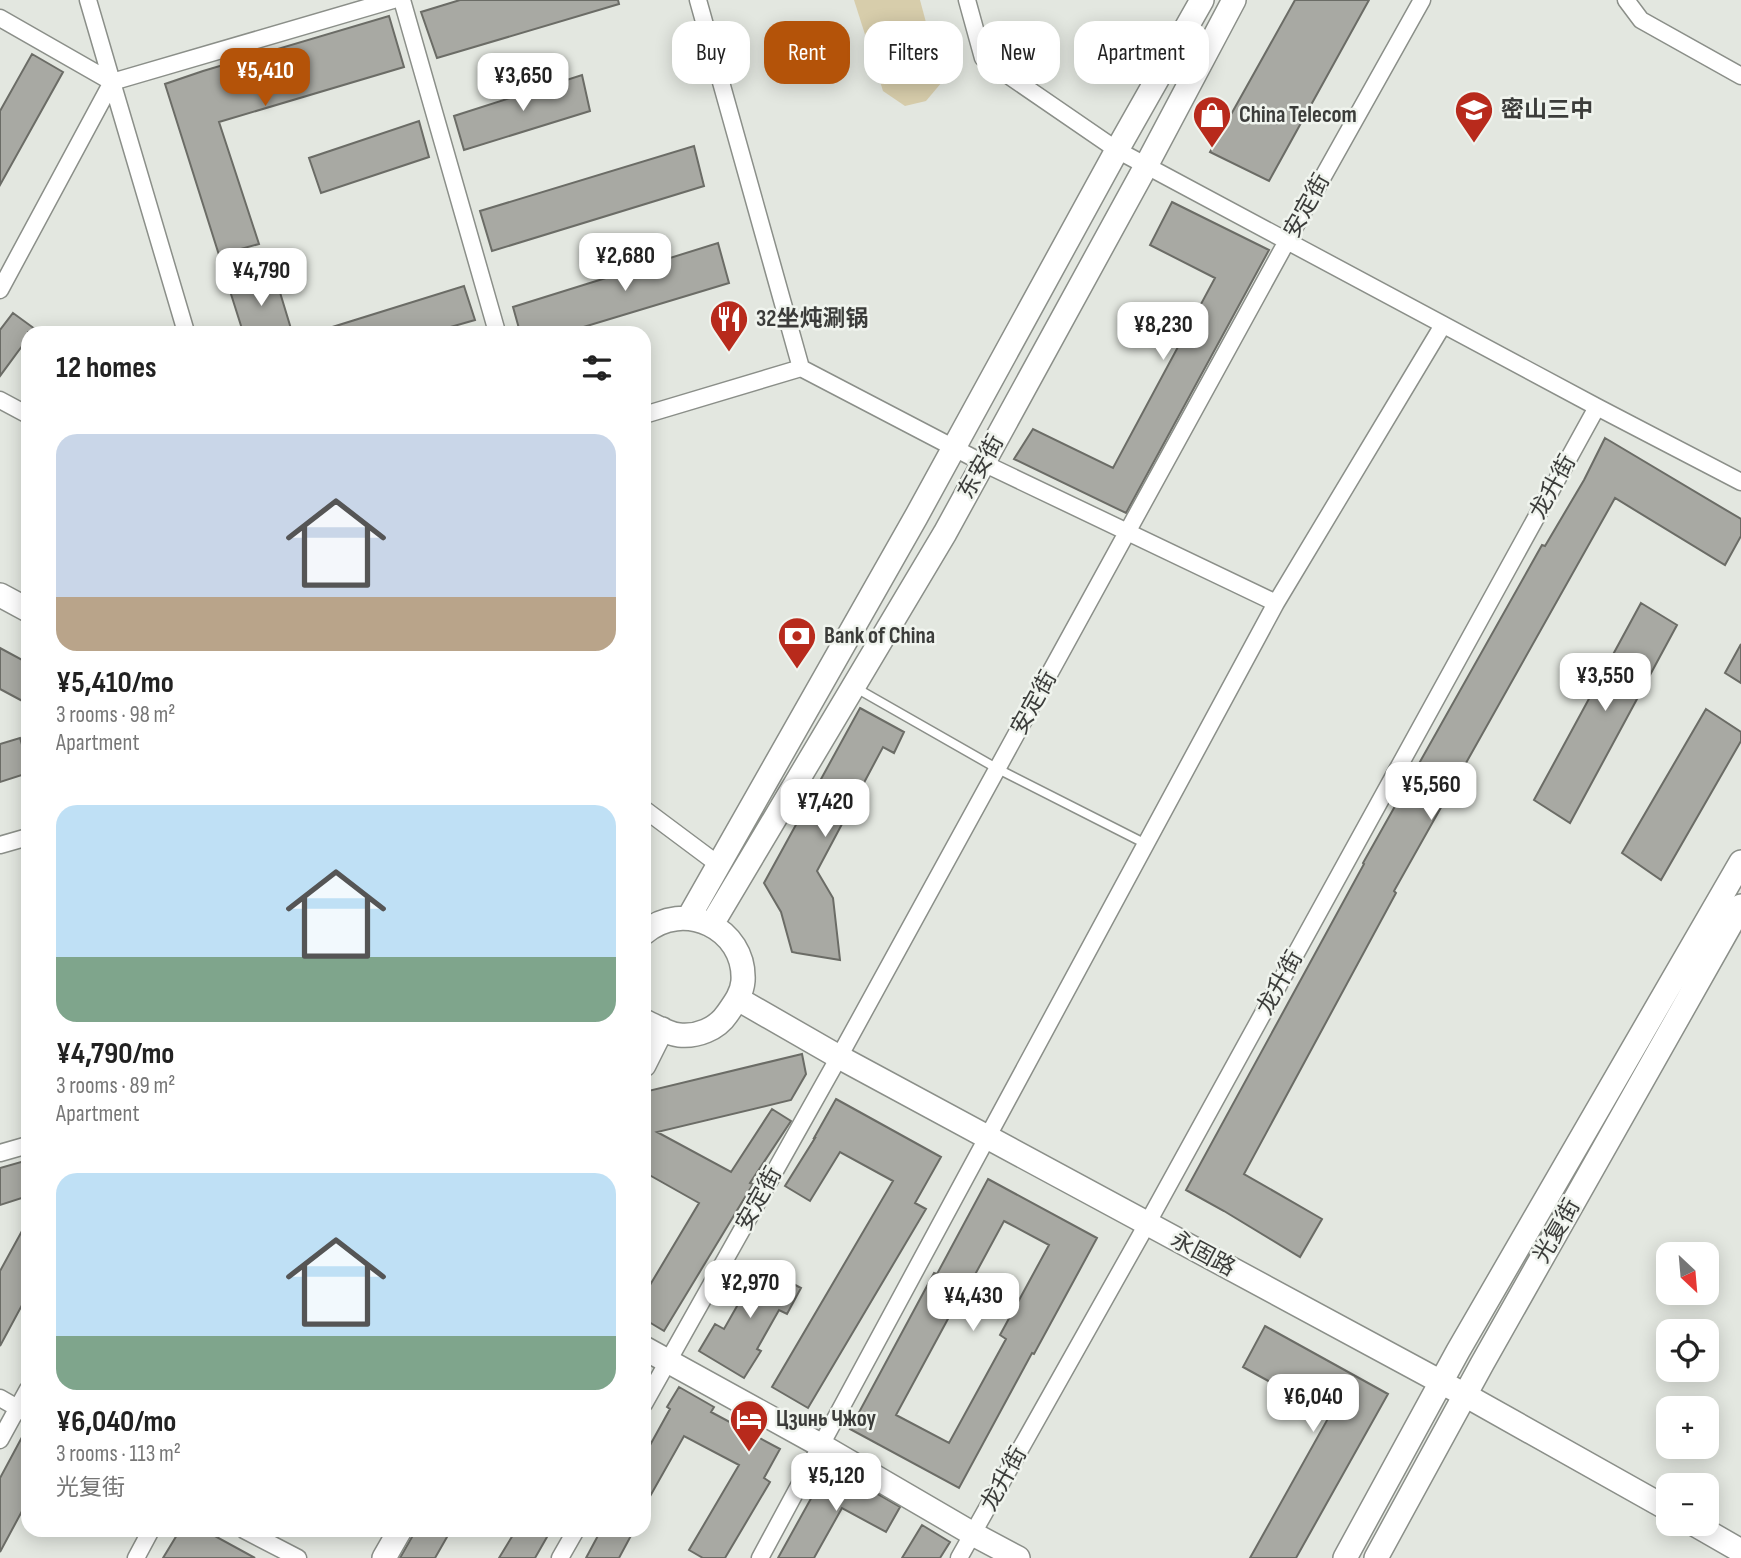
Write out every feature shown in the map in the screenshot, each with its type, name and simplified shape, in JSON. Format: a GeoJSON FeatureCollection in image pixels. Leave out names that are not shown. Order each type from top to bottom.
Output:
{"type":"FeatureCollection","features":[{"type":"Feature","properties":{"kind":"main road","name":"东安街"},"geometry":{"type":"LineString","coordinates":[[689,917],[954,448],[1202,0]]}},
{"type":"Feature","properties":{"kind":"main road","name":"东安街"},"geometry":{"type":"LineString","coordinates":[[712,924],[945,533],[1234,0]]}},
{"type":"Feature","properties":{"kind":"main road"},"geometry":{"type":"LineString","coordinates":[[0,595],[21,606]]}},
{"type":"Feature","properties":{"kind":"main road"},"geometry":{"type":"LineString","coordinates":[[1345,1558],[1458,1351],[1741,862]]}},
{"type":"Feature","properties":{"kind":"main road","name":"光复街"},"geometry":{"type":"LineString","coordinates":[[1376,1558],[1741,906]]}},
{"type":"Feature","properties":{"kind":"main road"},"geometry":{"type":"LineString","coordinates":[[651,929],[666,920],[689,917],[712,924],[729,939],[740,959],[743,982],[738,999],[721,1022],[701,1033],[678,1035],[653,1025]]}},
{"type":"Feature","properties":{"kind":"main road","name":"永固路"},"geometry":{"type":"LineString","coordinates":[[738,999],[839,1058],[1465,1395],[1656,1502]]}},
{"type":"Feature","properties":{"kind":"main road"},"geometry":{"type":"LineString","coordinates":[[651,1352],[1018,1558]]}},
{"type":"Feature","properties":{"kind":"main road"},"geometry":{"type":"LineString","coordinates":[[1715,1536],[1741,1551]]}},
{"type":"Feature","properties":{"kind":"main road"},"geometry":{"type":"LineString","coordinates":[[368,1558],[379,1537]]}},
{"type":"Feature","properties":{"kind":"main road"},"geometry":{"type":"LineString","coordinates":[[384,1558],[396,1537]]}},
{"type":"Feature","properties":{"kind":"street"},"geometry":{"type":"LineString","coordinates":[[88,0],[184,326]]}},
{"type":"Feature","properties":{"kind":"street"},"geometry":{"type":"LineString","coordinates":[[0,290],[112,82],[393,0]]}},
{"type":"Feature","properties":{"kind":"street"},"geometry":{"type":"LineString","coordinates":[[402,0],[495,326]]}},
{"type":"Feature","properties":{"kind":"street"},"geometry":{"type":"LineString","coordinates":[[698,0],[801,368]]}},
{"type":"Feature","properties":{"kind":"street"},"geometry":{"type":"LineString","coordinates":[[967,0],[983,58],[1117,150],[1741,482]]}},
{"type":"Feature","properties":{"kind":"street","name":"安定街"},"geometry":{"type":"LineString","coordinates":[[651,1391],[839,1058],[1422,0]]}},
{"type":"Feature","properties":{"kind":"street"},"geometry":{"type":"LineString","coordinates":[[1626,0],[1641,20],[1741,76]]}},
{"type":"Feature","properties":{"kind":"street"},"geometry":{"type":"LineString","coordinates":[[0,18],[112,82]]}},
{"type":"Feature","properties":{"kind":"street"},"geometry":{"type":"LineString","coordinates":[[760,1558],[1276,603],[1443,325]]}},
{"type":"Feature","properties":{"kind":"street"},"geometry":{"type":"LineString","coordinates":[[651,413],[801,368],[983,463],[1276,603]]}},
{"type":"Feature","properties":{"kind":"street"},"geometry":{"type":"LineString","coordinates":[[0,400],[21,411]]}},
{"type":"Feature","properties":{"kind":"street","name":"龙升街"},"geometry":{"type":"LineString","coordinates":[[959,1558],[1147,1224],[1597,407]]}},
{"type":"Feature","properties":{"kind":"street"},"geometry":{"type":"LineString","coordinates":[[651,814],[719,865]]}},
{"type":"Feature","properties":{"kind":"street"},"geometry":{"type":"LineString","coordinates":[[0,845],[21,839]]}},
{"type":"Feature","properties":{"kind":"street"},"geometry":{"type":"LineString","coordinates":[[0,1153],[21,1147]]}},
{"type":"Feature","properties":{"kind":"street"},"geometry":{"type":"LineString","coordinates":[[0,1398],[21,1411]]}},
{"type":"Feature","properties":{"kind":"street"},"geometry":{"type":"LineString","coordinates":[[0,1440],[21,1414]]}},
{"type":"Feature","properties":{"kind":"street"},"geometry":{"type":"LineString","coordinates":[[136,1558],[147,1537]]}},
{"type":"Feature","properties":{"kind":"street"},"geometry":{"type":"LineString","coordinates":[[258,1537],[298,1558]]}},
{"type":"Feature","properties":{"kind":"street"},"geometry":{"type":"LineString","coordinates":[[560,1558],[572,1537]]}},
{"type":"Feature","properties":{"kind":"lane"},"geometry":{"type":"LineString","coordinates":[[853,687],[998,769],[1146,845]]}},
{"type":"Feature","properties":{"kind":"shaded area"},"geometry":{"type":"Polygon","coordinates":[[[854,0],[920,0],[926,21],[864,21],[864,31],[854,0]]]}},
{"type":"Feature","properties":{"kind":"shaded area"},"geometry":{"type":"Polygon","coordinates":[[[881,84],[940,84],[926,101],[905,106],[883,91],[881,84]]]}},
{"type":"Feature","properties":{"kind":"building"},"geometry":{"type":"Polygon","coordinates":[[[460,0],[618,0],[619,4],[437,58],[421,12],[460,0]]]}},
{"type":"Feature","properties":{"kind":"building"},"geometry":{"type":"Polygon","coordinates":[[[1295,0],[1369,0],[1269,181],[1210,152],[1295,0]]]}},
{"type":"Feature","properties":{"kind":"building"},"geometry":{"type":"Polygon","coordinates":[[[389,16],[404,67],[219,122],[259,244],[219,255],[165,84],[389,16]]]}},
{"type":"Feature","properties":{"kind":"building"},"geometry":{"type":"Polygon","coordinates":[[[32,54],[63,72],[0,185],[0,111],[32,54]]]}},
{"type":"Feature","properties":{"kind":"building"},"geometry":{"type":"Polygon","coordinates":[[[582,75],[590,111],[464,150],[454,116],[582,75]]]}},
{"type":"Feature","properties":{"kind":"building"},"geometry":{"type":"Polygon","coordinates":[[[419,121],[429,157],[321,193],[309,158],[419,121]]]}},
{"type":"Feature","properties":{"kind":"building"},"geometry":{"type":"Polygon","coordinates":[[[694,146],[704,186],[492,251],[480,211],[694,146]]]}},
{"type":"Feature","properties":{"kind":"building"},"geometry":{"type":"Polygon","coordinates":[[[1172,202],[1269,250],[1126,513],[1014,459],[1033,429],[1113,468],[1215,278],[1150,245],[1172,202]]]}},
{"type":"Feature","properties":{"kind":"building"},"geometry":{"type":"Polygon","coordinates":[[[718,243],[729,283],[587,326],[518,326],[513,307],[718,243]]]}},
{"type":"Feature","properties":{"kind":"building"},"geometry":{"type":"Polygon","coordinates":[[[275,276],[290,326],[241,326],[230,291],[275,276]]]}},
{"type":"Feature","properties":{"kind":"building"},"geometry":{"type":"Polygon","coordinates":[[[464,286],[475,320],[454,326],[336,326],[464,286]]]}},
{"type":"Feature","properties":{"kind":"building"},"geometry":{"type":"Polygon","coordinates":[[[13,313],[31,326],[21,326],[21,348],[0,376],[0,330],[13,313]]]}},
{"type":"Feature","properties":{"kind":"building"},"geometry":{"type":"Polygon","coordinates":[[[1605,438],[1741,519],[1741,536],[1725,565],[1615,498],[1394,891],[1396,893],[1244,1174],[1322,1219],[1300,1257],[1186,1190],[1363,863],[1542,545],[1545,546],[1584,480],[1605,438]]]}},
{"type":"Feature","properties":{"kind":"building"},"geometry":{"type":"Polygon","coordinates":[[[1641,603],[1677,625],[1570,823],[1534,800],[1641,603]]]}},
{"type":"Feature","properties":{"kind":"building"},"geometry":{"type":"Polygon","coordinates":[[[1741,644],[1741,683],[1725,673],[1741,644]]]}},
{"type":"Feature","properties":{"kind":"building"},"geometry":{"type":"Polygon","coordinates":[[[0,648],[21,659],[21,700],[0,689],[0,648]]]}},
{"type":"Feature","properties":{"kind":"building"},"geometry":{"type":"Polygon","coordinates":[[[860,708],[904,732],[894,753],[883,747],[817,871],[833,898],[840,960],[792,952],[781,912],[764,883],[860,708]]]}},
{"type":"Feature","properties":{"kind":"building"},"geometry":{"type":"Polygon","coordinates":[[[1706,709],[1741,732],[1741,741],[1661,880],[1622,853],[1706,709]]]}},
{"type":"Feature","properties":{"kind":"building"},"geometry":{"type":"Polygon","coordinates":[[[20,738],[21,741],[21,775],[0,782],[0,744],[20,738]]]}},
{"type":"Feature","properties":{"kind":"building"},"geometry":{"type":"Polygon","coordinates":[[[802,1054],[806,1074],[791,1100],[657,1132],[731,1172],[772,1109],[791,1121],[750,1183],[753,1184],[664,1331],[651,1323],[651,1283],[699,1203],[651,1176],[651,1090],[802,1054]]]}},
{"type":"Feature","properties":{"kind":"building"},"geometry":{"type":"Polygon","coordinates":[[[836,1099],[941,1157],[915,1203],[926,1209],[808,1408],[772,1387],[893,1181],[840,1152],[810,1201],[785,1186],[836,1099]]]}},
{"type":"Feature","properties":{"kind":"building"},"geometry":{"type":"Polygon","coordinates":[[[21,1162],[21,1198],[0,1205],[0,1168],[21,1162]]]}},
{"type":"Feature","properties":{"kind":"building"},"geometry":{"type":"Polygon","coordinates":[[[988,1179],[1097,1238],[959,1488],[850,1429],[934,1273],[937,1274],[988,1179]],[[1004,1221],[896,1415],[949,1443],[1006,1339],[1000,1335],[1049,1245],[1004,1221]]]}},
{"type":"Feature","properties":{"kind":"building"},"geometry":{"type":"Polygon","coordinates":[[[21,1233],[21,1307],[0,1346],[0,1271],[21,1233]]]}},
{"type":"Feature","properties":{"kind":"building"},"geometry":{"type":"Polygon","coordinates":[[[752,1262],[801,1288],[787,1314],[779,1310],[757,1349],[761,1351],[744,1378],[699,1351],[715,1324],[724,1329],[745,1292],[738,1288],[752,1262]]]}},
{"type":"Feature","properties":{"kind":"building"},"geometry":{"type":"Polygon","coordinates":[[[1265,1326],[1388,1394],[1296,1558],[1250,1558],[1330,1415],[1243,1367],[1265,1326]]]}},
{"type":"Feature","properties":{"kind":"building"},"geometry":{"type":"Polygon","coordinates":[[[679,1387],[714,1407],[711,1412],[780,1449],[764,1478],[770,1482],[725,1558],[703,1558],[689,1550],[739,1465],[684,1436],[651,1495],[651,1443],[670,1409],[667,1407],[679,1387]]]}},
{"type":"Feature","properties":{"kind":"building"},"geometry":{"type":"Polygon","coordinates":[[[21,1439],[21,1513],[0,1552],[0,1478],[21,1439]]]}},
{"type":"Feature","properties":{"kind":"building"},"geometry":{"type":"Polygon","coordinates":[[[829,1466],[900,1507],[886,1532],[842,1508],[814,1558],[778,1558],[829,1466]]]}},
{"type":"Feature","properties":{"kind":"building"},"geometry":{"type":"Polygon","coordinates":[[[922,1525],[950,1542],[940,1558],[902,1558],[922,1525]]]}},
{"type":"Feature","properties":{"kind":"building"},"geometry":{"type":"Polygon","coordinates":[[[176,1537],[217,1537],[255,1558],[163,1558],[176,1537]]]}},
{"type":"Feature","properties":{"kind":"building"},"geometry":{"type":"Polygon","coordinates":[[[412,1537],[447,1537],[435,1558],[400,1558],[412,1537]]]}},
{"type":"Feature","properties":{"kind":"building"},"geometry":{"type":"Polygon","coordinates":[[[512,1537],[547,1537],[535,1558],[499,1558],[512,1537]]]}},
{"type":"Feature","properties":{"kind":"building"},"geometry":{"type":"Polygon","coordinates":[[[597,1537],[630,1537],[619,1558],[586,1558],[597,1537]]]}},
{"type":"Feature","properties":{"kind":"place","name":"密山三中"},"geometry":{"type":"Point","coordinates":[1474,144]}},
{"type":"Feature","properties":{"kind":"place","name":"China Telecom"},"geometry":{"type":"Point","coordinates":[1212,149]}},
{"type":"Feature","properties":{"kind":"place","name":"32坐炖涮锅"},"geometry":{"type":"Point","coordinates":[729,353]}},
{"type":"Feature","properties":{"kind":"place","name":"Bank of China"},"geometry":{"type":"Point","coordinates":[797,670]}},
{"type":"Feature","properties":{"kind":"place","name":"Цзинь Чжоу"},"geometry":{"type":"Point","coordinates":[749,1453]}}]}
